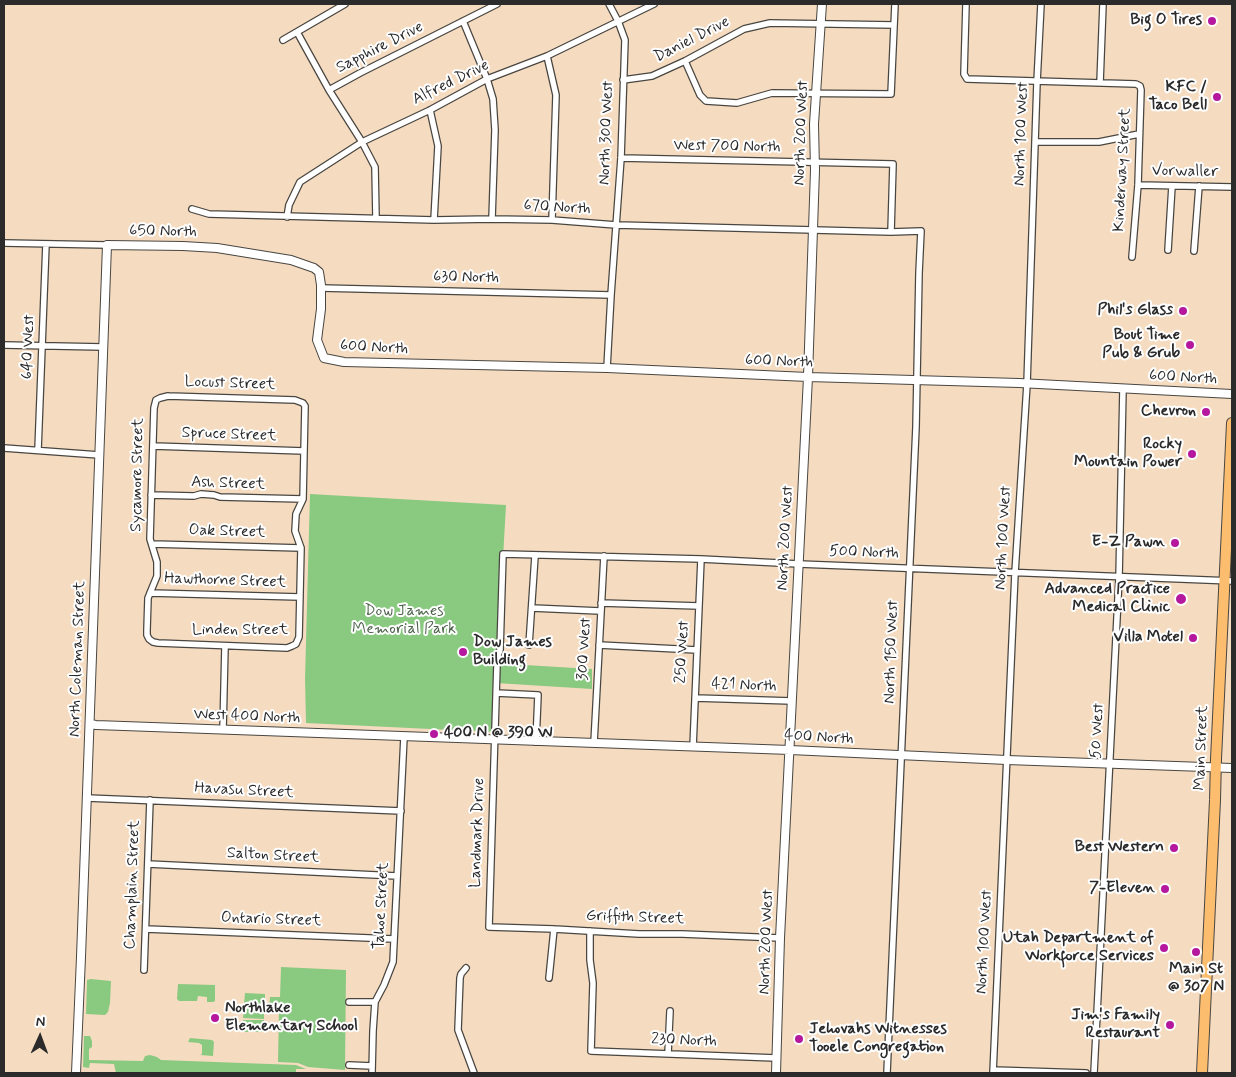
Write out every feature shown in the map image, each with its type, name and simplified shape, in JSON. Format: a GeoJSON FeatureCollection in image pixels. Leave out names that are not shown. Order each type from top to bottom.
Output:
{"type":"FeatureCollection","features":[{"type":"Feature","properties":{"kind":"highway","name":"Main Street"},"geometry":{"type":"LineString","coordinates":[[1202,1073],[1216,759],[1229,581],[1232,423]]}},
{"type":"Feature","properties":{"kind":"street"},"geometry":{"type":"LineString","coordinates":[[283,40],[345,4]]}},
{"type":"Feature","properties":{"kind":"street","name":"Sapphire Drive"},"geometry":{"type":"LineString","coordinates":[[329,90],[497,4]]}},
{"type":"Feature","properties":{"kind":"street","name":"North 300 West"},"geometry":{"type":"LineString","coordinates":[[607,368],[621,158],[625,40],[609,4]]}},
{"type":"Feature","properties":{"kind":"street","name":"Alfred Drive"},"geometry":{"type":"LineString","coordinates":[[288,217],[289,205],[300,182],[362,142],[430,110],[487,79],[547,56],[654,4]]}},
{"type":"Feature","properties":{"kind":"street","name":"North 200 West"},"geometry":{"type":"LineString","coordinates":[[776,1073],[780,938],[814,230],[814,124],[822,4]]}},
{"type":"Feature","properties":{"kind":"street"},"geometry":{"type":"LineString","coordinates":[[685,61],[700,95],[706,101],[737,103],[772,92],[891,94],[895,4]]}},
{"type":"Feature","properties":{"kind":"street"},"geometry":{"type":"LineString","coordinates":[[966,4],[964,74],[967,79],[1100,83],[1103,4]]}},
{"type":"Feature","properties":{"kind":"street","name":"North 100 West"},"geometry":{"type":"LineString","coordinates":[[993,1071],[1015,573],[1027,384],[1041,4]]}},
{"type":"Feature","properties":{"kind":"street"},"geometry":{"type":"LineString","coordinates":[[463,21],[487,79],[493,99],[495,130],[492,219]]}},
{"type":"Feature","properties":{"kind":"street","name":"Daniel Drive"},"geometry":{"type":"LineString","coordinates":[[623,80],[652,76],[744,30],[770,23],[894,25]]}},
{"type":"Feature","properties":{"kind":"street"},"geometry":{"type":"LineString","coordinates":[[297,32],[329,90],[362,142],[374,167],[376,218]]}},
{"type":"Feature","properties":{"kind":"street"},"geometry":{"type":"LineString","coordinates":[[547,56],[556,95],[552,220]]}},
{"type":"Feature","properties":{"kind":"street","name":"Kinderway Street"},"geometry":{"type":"LineString","coordinates":[[1100,83],[1136,84],[1140,86],[1141,90],[1138,185],[1132,257]]}},
{"type":"Feature","properties":{"kind":"street"},"geometry":{"type":"LineString","coordinates":[[430,110],[438,146],[434,220]]}},
{"type":"Feature","properties":{"kind":"street"},"geometry":{"type":"LineString","coordinates":[[1036,142],[1099,142],[1139,134]]}},
{"type":"Feature","properties":{"kind":"street","name":"West 700 North"},"geometry":{"type":"LineString","coordinates":[[621,158],[893,164],[891,232]]}},
{"type":"Feature","properties":{"kind":"street","name":"Vorwaller"},"geometry":{"type":"LineString","coordinates":[[1138,185],[1232,187]]}},
{"type":"Feature","properties":{"kind":"street"},"geometry":{"type":"LineString","coordinates":[[1168,250],[1172,186]]}},
{"type":"Feature","properties":{"kind":"street"},"geometry":{"type":"LineString","coordinates":[[1194,251],[1199,186]]}},
{"type":"Feature","properties":{"kind":"street","name":"670 North"},"geometry":{"type":"LineString","coordinates":[[192,209],[208,214],[288,217],[552,220],[616,225],[891,232],[921,231]]}},
{"type":"Feature","properties":{"kind":"street","name":"North 150 West"},"geometry":{"type":"LineString","coordinates":[[887,1073],[916,426],[921,231]]}},
{"type":"Feature","properties":{"kind":"street","name":"650 North"},"geometry":{"type":"LineString","coordinates":[[4,243],[217,248],[290,260],[308,265],[318,272],[321,288]]}},
{"type":"Feature","properties":{"kind":"street","name":"640 West"},"geometry":{"type":"LineString","coordinates":[[38,450],[46,244]]}},
{"type":"Feature","properties":{"kind":"street","name":"North Coleman Street"},"geometry":{"type":"LineString","coordinates":[[76,1073],[107,245]]}},
{"type":"Feature","properties":{"kind":"street","name":"600 North"},"geometry":{"type":"LineString","coordinates":[[321,288],[317,340],[324,358],[344,362],[607,368],[1232,394]]}},
{"type":"Feature","properties":{"kind":"street","name":"630 North"},"geometry":{"type":"LineString","coordinates":[[321,288],[611,295]]}},
{"type":"Feature","properties":{"kind":"street"},"geometry":{"type":"LineString","coordinates":[[4,345],[103,347]]}},
{"type":"Feature","properties":{"kind":"street","name":"50 West"},"geometry":{"type":"LineString","coordinates":[[1094,1073],[1119,578],[1123,389]]}},
{"type":"Feature","properties":{"kind":"street","name":"Locust Street"},"geometry":{"type":"LineString","coordinates":[[156,400],[168,396],[295,400],[303,403]]}},
{"type":"Feature","properties":{"kind":"street","name":"Sycamore Street"},"geometry":{"type":"LineString","coordinates":[[149,639],[147,635],[148,598],[156,576],[157,562],[150,539],[154,404],[156,400]]}},
{"type":"Feature","properties":{"kind":"street","name":"Linden Street"},"geometry":{"type":"LineString","coordinates":[[149,639],[158,644],[287,648],[296,644],[299,637],[301,548],[295,531],[296,514],[303,499],[306,411],[303,403]]}},
{"type":"Feature","properties":{"kind":"street","name":"Spruce Street"},"geometry":{"type":"LineString","coordinates":[[153,446],[304,451]]}},
{"type":"Feature","properties":{"kind":"street"},"geometry":{"type":"LineString","coordinates":[[4,448],[99,455]]}},
{"type":"Feature","properties":{"kind":"street","name":"Ash Street"},"geometry":{"type":"LineString","coordinates":[[151,495],[194,496],[200,494],[220,497],[303,499]]}},
{"type":"Feature","properties":{"kind":"street","name":"Oak Street"},"geometry":{"type":"LineString","coordinates":[[152,544],[301,548]]}},
{"type":"Feature","properties":{"kind":"street","name":"500 North"},"geometry":{"type":"LineString","coordinates":[[503,554],[701,559],[1119,578],[1229,581]]}},
{"type":"Feature","properties":{"kind":"street","name":"Landmark Drive"},"geometry":{"type":"LineString","coordinates":[[489,927],[496,693],[500,650],[503,554]]}},
{"type":"Feature","properties":{"kind":"street"},"geometry":{"type":"LineString","coordinates":[[529,645],[535,556]]}},
{"type":"Feature","properties":{"kind":"street","name":"300 West"},"geometry":{"type":"LineString","coordinates":[[594,743],[604,556]]}},
{"type":"Feature","properties":{"kind":"street","name":"250 West"},"geometry":{"type":"LineString","coordinates":[[693,747],[701,559]]}},
{"type":"Feature","properties":{"kind":"street","name":"Hawthorne Street"},"geometry":{"type":"LineString","coordinates":[[150,593],[300,597]]}},
{"type":"Feature","properties":{"kind":"street"},"geometry":{"type":"LineString","coordinates":[[601,603],[699,606]]}},
{"type":"Feature","properties":{"kind":"street"},"geometry":{"type":"LineString","coordinates":[[532,608],[600,611]]}},
{"type":"Feature","properties":{"kind":"street"},"geometry":{"type":"LineString","coordinates":[[599,645],[697,650]]}},
{"type":"Feature","properties":{"kind":"street"},"geometry":{"type":"LineString","coordinates":[[223,730],[225,646]]}},
{"type":"Feature","properties":{"kind":"street"},"geometry":{"type":"LineString","coordinates":[[496,693],[538,695],[536,742]]}},
{"type":"Feature","properties":{"kind":"street","name":"421 North"},"geometry":{"type":"LineString","coordinates":[[695,698],[792,701]]}},
{"type":"Feature","properties":{"kind":"street","name":"West 400 North"},"geometry":{"type":"LineString","coordinates":[[90,724],[404,737]]}},
{"type":"Feature","properties":{"kind":"street","name":"400 North"},"geometry":{"type":"LineString","coordinates":[[404,737],[1232,768]]}},
{"type":"Feature","properties":{"kind":"street","name":"Tahoe Street"},"geometry":{"type":"LineString","coordinates":[[372,1073],[376,1002],[393,962],[404,737]]}},
{"type":"Feature","properties":{"kind":"street","name":"Havasu Street"},"geometry":{"type":"LineString","coordinates":[[87,798],[401,811]]}},
{"type":"Feature","properties":{"kind":"street","name":"Champlain Street"},"geometry":{"type":"LineString","coordinates":[[144,970],[150,800]]}},
{"type":"Feature","properties":{"kind":"street","name":"Salton Street"},"geometry":{"type":"LineString","coordinates":[[148,864],[397,876]]}},
{"type":"Feature","properties":{"kind":"street","name":"Griffith Street"},"geometry":{"type":"LineString","coordinates":[[489,927],[780,938]]}},
{"type":"Feature","properties":{"kind":"street","name":"Ontario Street"},"geometry":{"type":"LineString","coordinates":[[146,929],[394,939]]}},
{"type":"Feature","properties":{"kind":"street"},"geometry":{"type":"LineString","coordinates":[[549,978],[554,929]]}},
{"type":"Feature","properties":{"kind":"street","name":"230 North"},"geometry":{"type":"LineString","coordinates":[[590,931],[590,960],[593,983],[591,1051],[776,1058]]}},
{"type":"Feature","properties":{"kind":"street"},"geometry":{"type":"LineString","coordinates":[[466,968],[460,978],[458,1030],[474,1073]]}},
{"type":"Feature","properties":{"kind":"street"},"geometry":{"type":"LineString","coordinates":[[349,1002],[376,1002]]}},
{"type":"Feature","properties":{"kind":"street"},"geometry":{"type":"LineString","coordinates":[[668,1054],[670,1012]]}},
{"type":"Feature","properties":{"kind":"street"},"geometry":{"type":"LineString","coordinates":[[349,1065],[372,1066]]}},
{"type":"Feature","properties":{"kind":"street"},"geometry":{"type":"LineString","coordinates":[[993,1071],[1086,1073]]}},
{"type":"Feature","properties":{"kind":"green space","name":"Dow James Memorial Park"},"geometry":{"type":"Polygon","coordinates":[[[310,494],[506,505],[497,664],[506,664],[506,662],[525,663],[525,665],[592,669],[592,689],[496,683],[493,732],[306,723],[305,679],[310,494]]]}},
{"type":"Feature","properties":{"kind":"green space"},"geometry":{"type":"Polygon","coordinates":[[[281,967],[346,970],[345,1070],[278,1062],[279,1011],[269,1010],[270,997],[280,997],[281,967]]]}},
{"type":"Feature","properties":{"kind":"green space"},"geometry":{"type":"Polygon","coordinates":[[[87,980],[111,981],[110,1003],[108,1012],[105,1015],[86,1014],[87,980]]]}},
{"type":"Feature","properties":{"kind":"green space"},"geometry":{"type":"Polygon","coordinates":[[[178,984],[215,985],[215,1001],[207,1002],[207,997],[198,996],[197,1001],[179,1001],[177,999],[178,984]]]}},
{"type":"Feature","properties":{"kind":"green space"},"geometry":{"type":"Polygon","coordinates":[[[245,993],[265,994],[265,1005],[244,1004],[245,993]]]}},
{"type":"Feature","properties":{"kind":"green space"},"geometry":{"type":"Polygon","coordinates":[[[244,1006],[264,1007],[264,1019],[243,1018],[244,1006]]]}},
{"type":"Feature","properties":{"kind":"green space"},"geometry":{"type":"Polygon","coordinates":[[[243,1020],[264,1020],[264,1032],[243,1032],[243,1020]]]}},
{"type":"Feature","properties":{"kind":"green space"},"geometry":{"type":"Polygon","coordinates":[[[84,1036],[90,1036],[92,1041],[92,1047],[89,1049],[89,1060],[143,1061],[145,1056],[150,1055],[161,1060],[296,1065],[306,1069],[296,1069],[296,1073],[116,1073],[114,1064],[90,1063],[89,1068],[83,1067],[84,1036]]]}},
{"type":"Feature","properties":{"kind":"green space"},"geometry":{"type":"Polygon","coordinates":[[[190,1038],[212,1040],[214,1042],[213,1056],[200,1055],[202,1054],[202,1045],[188,1042],[190,1038]]]}},
{"type":"Feature","properties":{"kind":"place","name":"Big O Tires"},"geometry":{"type":"Point","coordinates":[1212,21]}},
{"type":"Feature","properties":{"kind":"place","name":"KFC / Taco Bell"},"geometry":{"type":"Point","coordinates":[1217,97]}},
{"type":"Feature","properties":{"kind":"place","name":"Phil's Glass"},"geometry":{"type":"Point","coordinates":[1183,311]}},
{"type":"Feature","properties":{"kind":"place","name":"Bout Time Pub & Grub"},"geometry":{"type":"Point","coordinates":[1190,345]}},
{"type":"Feature","properties":{"kind":"place","name":"Chevron"},"geometry":{"type":"Point","coordinates":[1206,412]}},
{"type":"Feature","properties":{"kind":"place","name":"Rocky Mountain Power"},"geometry":{"type":"Point","coordinates":[1192,454]}},
{"type":"Feature","properties":{"kind":"place","name":"E-Z Pawn"},"geometry":{"type":"Point","coordinates":[1175,543]}},
{"type":"Feature","properties":{"kind":"place","name":"Advanced Practice Medical Clinic"},"geometry":{"type":"Point","coordinates":[1181,599]}},
{"type":"Feature","properties":{"kind":"place","name":"Villa Motel"},"geometry":{"type":"Point","coordinates":[1193,638]}},
{"type":"Feature","properties":{"kind":"place","name":"Dow James Building"},"geometry":{"type":"Point","coordinates":[463,652]}},
{"type":"Feature","properties":{"kind":"place","name":"400 N @ 390 W"},"geometry":{"type":"Point","coordinates":[434,734]}},
{"type":"Feature","properties":{"kind":"place","name":"Best Western"},"geometry":{"type":"Point","coordinates":[1174,848]}},
{"type":"Feature","properties":{"kind":"place","name":"7-Eleven"},"geometry":{"type":"Point","coordinates":[1165,889]}},
{"type":"Feature","properties":{"kind":"place","name":"Utah Department of Workforce Services"},"geometry":{"type":"Point","coordinates":[1164,948]}},
{"type":"Feature","properties":{"kind":"place","name":"Main St @ 307 N"},"geometry":{"type":"Point","coordinates":[1196,952]}},
{"type":"Feature","properties":{"kind":"place","name":"Northlake Elementary School"},"geometry":{"type":"Point","coordinates":[215,1018]}},
{"type":"Feature","properties":{"kind":"place","name":"Jim's Family Restaurant"},"geometry":{"type":"Point","coordinates":[1170,1025]}},
{"type":"Feature","properties":{"kind":"place","name":"Jehovahs Witnesses Tooele Congregation"},"geometry":{"type":"Point","coordinates":[799,1039]}}]}
